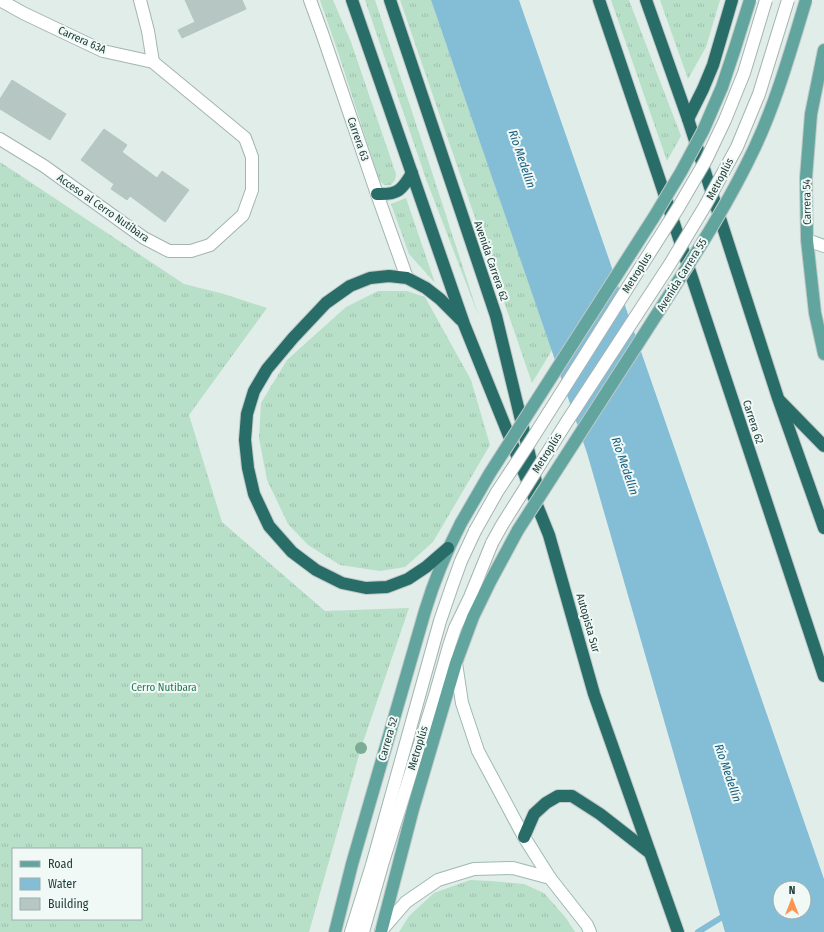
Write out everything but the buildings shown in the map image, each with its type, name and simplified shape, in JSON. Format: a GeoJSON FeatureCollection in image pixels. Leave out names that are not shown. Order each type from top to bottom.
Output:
{"type":"FeatureCollection","features":[{"type":"Feature","properties":{"kind":"highway"},"geometry":{"type":"LineString","coordinates":[[352,0],[464,324]]}},
{"type":"Feature","properties":{"kind":"highway","name":"Avenida Carrera 62"},"geometry":{"type":"LineString","coordinates":[[390,0],[496,316],[549,535]]}},
{"type":"Feature","properties":{"kind":"highway","name":"Carrera 62"},"geometry":{"type":"LineString","coordinates":[[598,0],[658,175],[824,676]]}},
{"type":"Feature","properties":{"kind":"highway"},"geometry":{"type":"LineString","coordinates":[[646,0],[688,119],[778,398],[824,528]]}},
{"type":"Feature","properties":{"kind":"highway"},"geometry":{"type":"LineString","coordinates":[[688,119],[713,65],[732,0]]}},
{"type":"Feature","properties":{"kind":"highway"},"geometry":{"type":"LineString","coordinates":[[377,194],[390,194],[397,192],[402,188],[412,172]]}},
{"type":"Feature","properties":{"kind":"highway"},"geometry":{"type":"LineString","coordinates":[[448,548],[426,567],[408,579],[387,587],[366,588],[342,583],[316,570],[292,552],[269,526],[254,494],[248,468],[246,440],[247,414],[254,391],[267,369],[326,303],[350,286],[370,278],[389,276],[407,278],[426,288],[440,299],[464,324]]}},
{"type":"Feature","properties":{"kind":"highway","name":"Autopista Sur"},"geometry":{"type":"LineString","coordinates":[[464,324],[549,535],[594,694],[678,931]]}},
{"type":"Feature","properties":{"kind":"highway"},"geometry":{"type":"LineString","coordinates":[[778,398],[824,446]]}},
{"type":"Feature","properties":{"kind":"highway"},"geometry":{"type":"LineString","coordinates":[[524,837],[534,814],[546,803],[558,796],[572,796],[600,814],[650,852]]}},
{"type":"Feature","properties":{"kind":"main road","name":"Carrera 52"},"geometry":{"type":"LineString","coordinates":[[335,932],[352,864],[425,611],[448,548],[490,473],[654,217],[681,172],[703,131],[722,87],[750,0]]}},
{"type":"Feature","properties":{"kind":"main road","name":"Avenida Carrera 55"},"geometry":{"type":"LineString","coordinates":[[456,663],[490,582],[518,530],[706,237],[735,187],[756,146],[773,102],[789,57],[806,0]]}},
{"type":"Feature","properties":{"kind":"main road","name":"Carrera 54"},"geometry":{"type":"LineString","coordinates":[[824,53],[811,114],[806,178],[807,240],[815,313],[824,354]]}},
{"type":"Feature","properties":{"kind":"main road"},"geometry":{"type":"LineString","coordinates":[[381,932],[413,809],[456,663]]}},
{"type":"Feature","properties":{"kind":"street","name":"Carrera 63A"},"geometry":{"type":"LineString","coordinates":[[0,0],[103,51],[153,62]]}},
{"type":"Feature","properties":{"kind":"street"},"geometry":{"type":"LineString","coordinates":[[140,0],[148,31],[153,62]]}},
{"type":"Feature","properties":{"kind":"street","name":"Carrera 63"},"geometry":{"type":"LineString","coordinates":[[310,0],[407,278]]}},
{"type":"Feature","properties":{"kind":"street","name":"Metroplus"},"geometry":{"type":"LineString","coordinates":[[475,531],[498,492],[678,208],[706,160],[725,120],[744,73],[766,0]]}},
{"type":"Feature","properties":{"kind":"street","name":"Metroplús"},"geometry":{"type":"LineString","coordinates":[[363,932],[449,646],[455,628],[470,597],[492,543],[550,448],[670,264],[705,206],[737,147],[759,94],[788,0]]}},
{"type":"Feature","properties":{"kind":"street","name":"Acceso al Cerro Nutibara"},"geometry":{"type":"LineString","coordinates":[[0,139],[44,166],[144,238],[162,248],[169,251],[191,251],[210,244],[243,215],[252,190],[252,157],[245,138],[153,62]]}},
{"type":"Feature","properties":{"kind":"street"},"geometry":{"type":"LineString","coordinates":[[807,240],[824,246]]}},
{"type":"Feature","properties":{"kind":"street","name":"Metroplús"},"geometry":{"type":"LineString","coordinates":[[351,932],[372,865],[440,620],[461,561],[475,531]]}},
{"type":"Feature","properties":{"kind":"street"},"geometry":{"type":"LineString","coordinates":[[456,663],[462,703],[478,751],[524,837],[550,878],[590,932]]}},
{"type":"Feature","properties":{"kind":"street"},"geometry":{"type":"LineString","coordinates":[[381,932],[406,902],[438,880],[474,869],[513,868],[550,878]]}},
{"type":"Feature","properties":{"kind":"green space"},"geometry":{"type":"Polygon","coordinates":[[[320,0],[333,0],[351,42],[396,174],[395,180],[391,185],[384,185],[379,180],[320,0]]]}},
{"type":"Feature","properties":{"kind":"green space"},"geometry":{"type":"Polygon","coordinates":[[[365,0],[375,0],[479,317],[426,179],[365,0]]]}},
{"type":"Feature","properties":{"kind":"green space"},"geometry":{"type":"Polygon","coordinates":[[[400,0],[431,0],[552,350],[532,383],[400,0]]]}},
{"type":"Feature","properties":{"kind":"green space"},"geometry":{"type":"Polygon","coordinates":[[[611,0],[629,0],[681,136],[667,161],[611,0]]]}},
{"type":"Feature","properties":{"kind":"green space"},"geometry":{"type":"Polygon","coordinates":[[[660,0],[720,0],[706,47],[688,79],[660,0]]]}},
{"type":"Feature","properties":{"kind":"green space","name":"Cerro Nutibara"},"geometry":{"type":"Polygon","coordinates":[[[0,162],[184,284],[224,294],[267,308],[189,415],[222,522],[325,611],[409,608],[361,748],[309,932],[0,932],[0,162]]]}},
{"type":"Feature","properties":{"kind":"green space"},"geometry":{"type":"Polygon","coordinates":[[[406,198],[435,283],[409,254],[391,204],[406,198]]]}},
{"type":"Feature","properties":{"kind":"green space"},"geometry":{"type":"Polygon","coordinates":[[[378,291],[407,291],[425,297],[471,380],[490,445],[433,542],[405,567],[380,571],[340,565],[308,545],[288,524],[267,480],[259,438],[261,403],[287,360],[346,307],[378,291]]]}},
{"type":"Feature","properties":{"kind":"green space"},"geometry":{"type":"Polygon","coordinates":[[[470,880],[524,884],[544,893],[566,918],[575,932],[399,932],[409,916],[434,893],[470,880]]]}},
{"type":"Feature","properties":{"kind":"water","name":"Río Medellín"},"geometry":{"type":"Polygon","coordinates":[[[431,0],[519,0],[824,879],[824,932],[725,932],[587,453],[431,0]]]}},
{"type":"Feature","properties":{"kind":"waterway"},"geometry":{"type":"LineString","coordinates":[[698,932],[727,914]]}}]}
